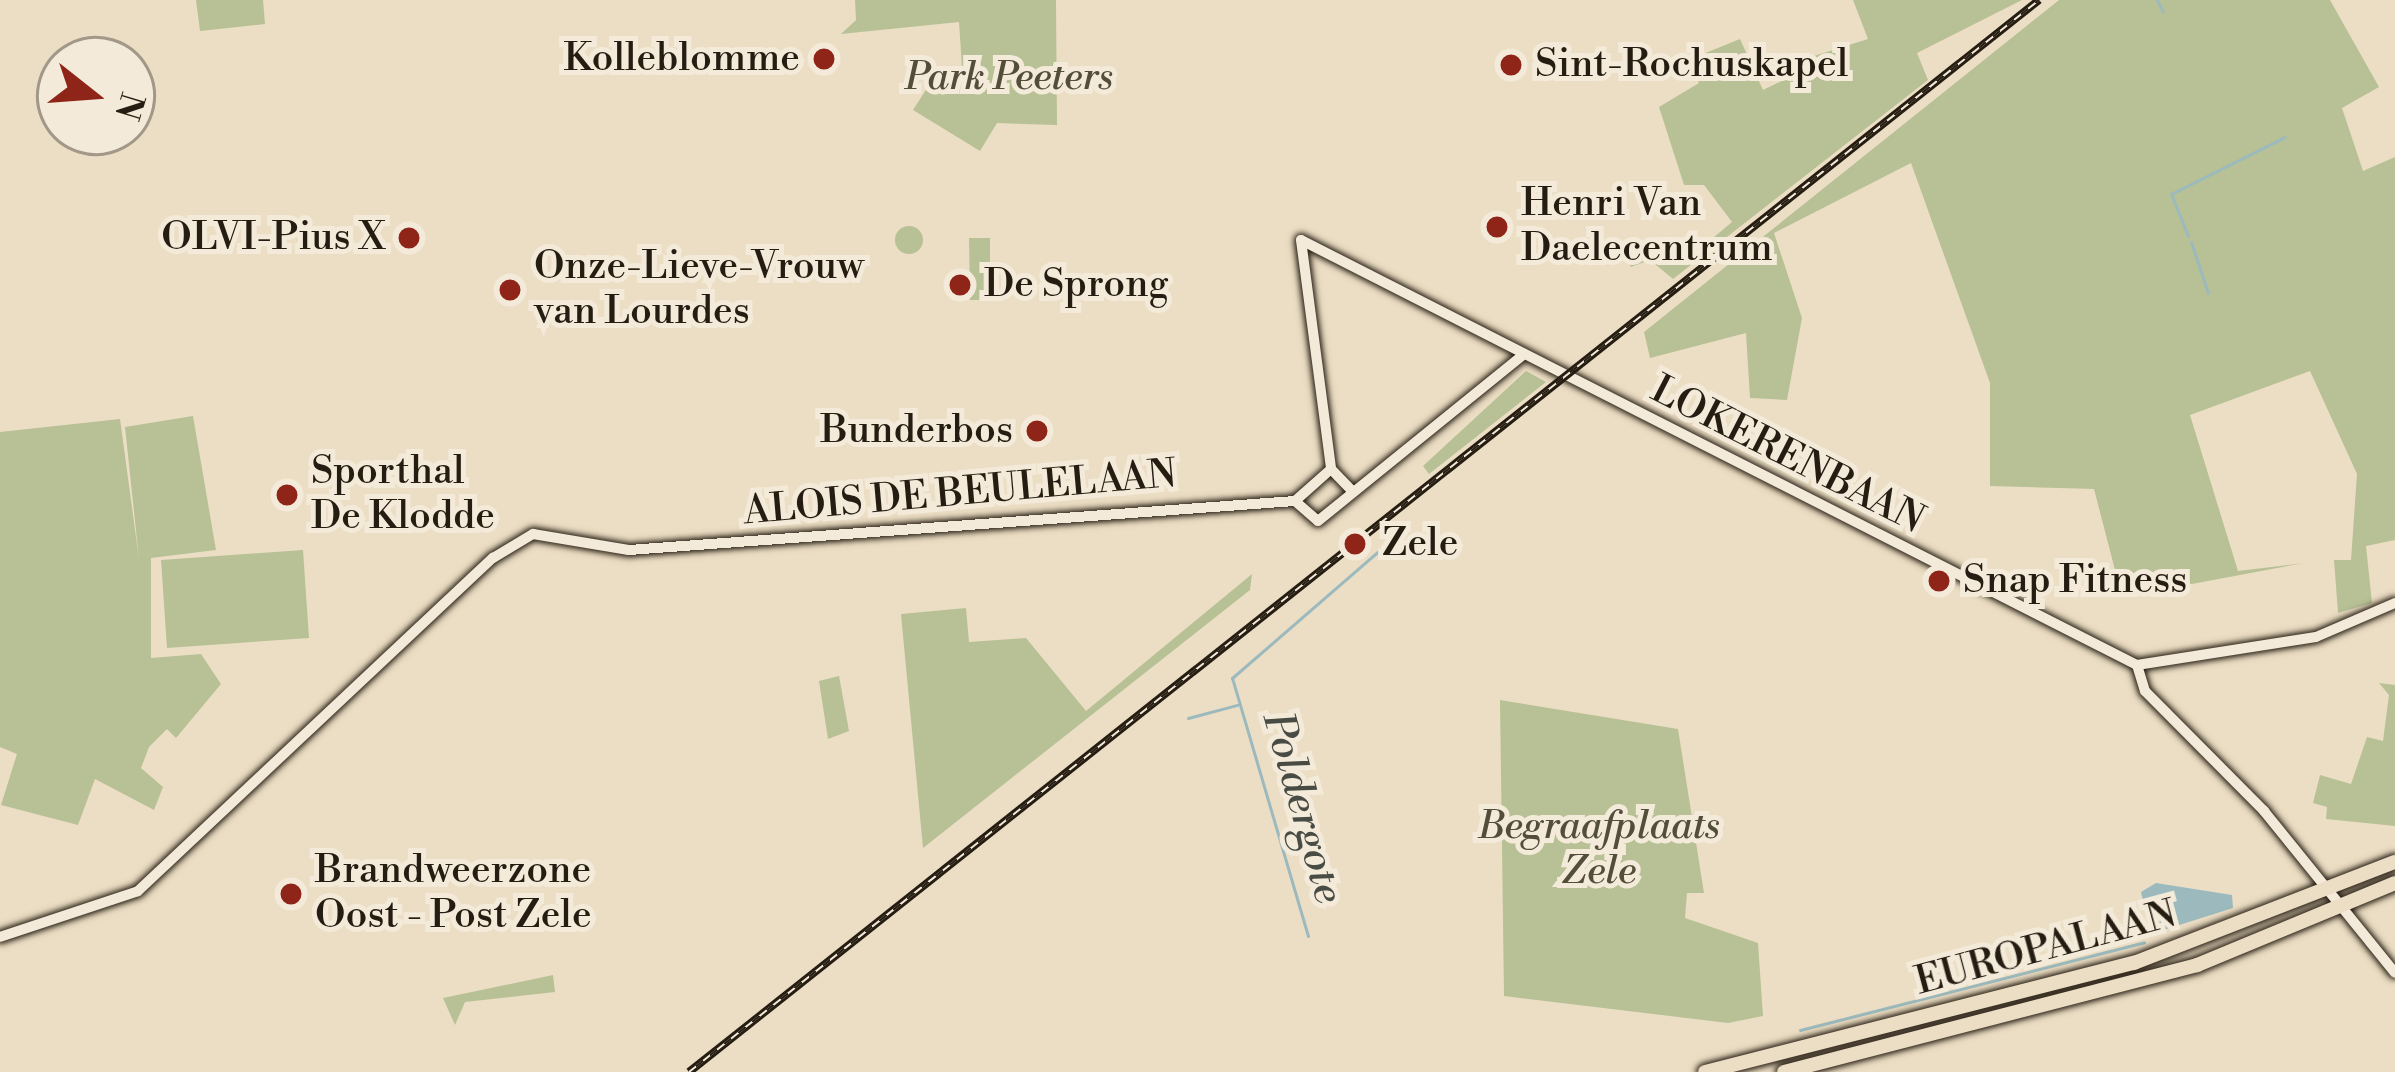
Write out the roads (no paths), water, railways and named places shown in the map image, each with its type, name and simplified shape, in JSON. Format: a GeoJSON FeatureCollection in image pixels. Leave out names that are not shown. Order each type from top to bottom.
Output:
{"type":"FeatureCollection","features":[{"type":"Feature","properties":{"kind":"highway","name":"EUROPALAAN"},"geometry":{"type":"LineString","coordinates":[[1705,1072],[2134,963],[2332,892],[2395,862]]}},
{"type":"Feature","properties":{"kind":"highway","name":"EUROPALAAN"},"geometry":{"type":"LineString","coordinates":[[1784,1072],[2197,965],[2395,883]]}},
{"type":"Feature","properties":{"kind":"street","name":"LOKERENBAAN"},"geometry":{"type":"LineString","coordinates":[[1331,469],[1301,240],[2138,665]]}},
{"type":"Feature","properties":{"kind":"street"},"geometry":{"type":"LineString","coordinates":[[1295,501],[1331,469],[1353,491],[1522,356]]}},
{"type":"Feature","properties":{"kind":"street","name":"ALOIS DE BEULELAAN"},"geometry":{"type":"LineString","coordinates":[[0,937],[138,891],[478,571],[533,534],[629,550],[1295,501],[1311,523],[1353,491]]}},
{"type":"Feature","properties":{"kind":"street"},"geometry":{"type":"LineString","coordinates":[[2395,603],[2316,637],[2138,665],[2145,691],[2332,892],[2395,973]]}},
{"type":"Feature","properties":{"kind":"water"},"geometry":{"type":"Polygon","coordinates":[[[2156,883],[2232,895],[2233,908],[2151,934],[2141,892],[2156,883]]]}},
{"type":"Feature","properties":{"kind":"waterway"},"geometry":{"type":"LineString","coordinates":[[2157,0],[2163,12]]}},
{"type":"Feature","properties":{"kind":"waterway"},"geometry":{"type":"LineString","coordinates":[[2188,236],[2171,194],[2285,137]]}},
{"type":"Feature","properties":{"kind":"waterway"},"geometry":{"type":"LineString","coordinates":[[2191,242],[2208,293]]}},
{"type":"Feature","properties":{"kind":"waterway","name":"Poldergote"},"geometry":{"type":"LineString","coordinates":[[1308,936],[1232,678],[1380,550]]}},
{"type":"Feature","properties":{"kind":"waterway"},"geometry":{"type":"LineString","coordinates":[[1188,718],[1237,705]]}},
{"type":"Feature","properties":{"kind":"waterway","name":"Poldergote"},"geometry":{"type":"LineString","coordinates":[[1800,1030],[2144,942]]}},
{"type":"Feature","properties":{"kind":"railway"},"geometry":{"type":"LineString","coordinates":[[689,1072],[2039,0]]}},
{"type":"Feature","properties":{"kind":"place","name":"Kolleblomme"},"geometry":{"type":"Point","coordinates":[824,59]}},
{"type":"Feature","properties":{"kind":"place","name":"Sint-Rochuskapel"},"geometry":{"type":"Point","coordinates":[1511,65]}},
{"type":"Feature","properties":{"kind":"place","name":"Henri Van Daelecentrum"},"geometry":{"type":"Point","coordinates":[1497,227]}},
{"type":"Feature","properties":{"kind":"place","name":"OLVI-Pius X"},"geometry":{"type":"Point","coordinates":[409,238]}},
{"type":"Feature","properties":{"kind":"place","name":"De Sprong"},"geometry":{"type":"Point","coordinates":[960,285]}},
{"type":"Feature","properties":{"kind":"place","name":"Onze-Lieve-Vrouw van Lourdes"},"geometry":{"type":"Point","coordinates":[510,290]}},
{"type":"Feature","properties":{"kind":"place","name":"Bunderbos"},"geometry":{"type":"Point","coordinates":[1037,431]}},
{"type":"Feature","properties":{"kind":"place","name":"Sporthal De Klodde"},"geometry":{"type":"Point","coordinates":[287,495]}},
{"type":"Feature","properties":{"kind":"place","name":"Zele"},"geometry":{"type":"Point","coordinates":[1355,544]}},
{"type":"Feature","properties":{"kind":"place","name":"Snap Fitness"},"geometry":{"type":"Point","coordinates":[1939,581]}},
{"type":"Feature","properties":{"kind":"place","name":"Brandweerzone Oost - Post Zele"},"geometry":{"type":"Point","coordinates":[291,894]}},
{"type":"Feature","properties":{"kind":"park label","name":"Park Peeters"},"geometry":{"type":"Point","coordinates":[1009,78]}},
{"type":"Feature","properties":{"kind":"park label","name":"Begraafplaats Zele"},"geometry":{"type":"Point","coordinates":[1599,850]}}]}
